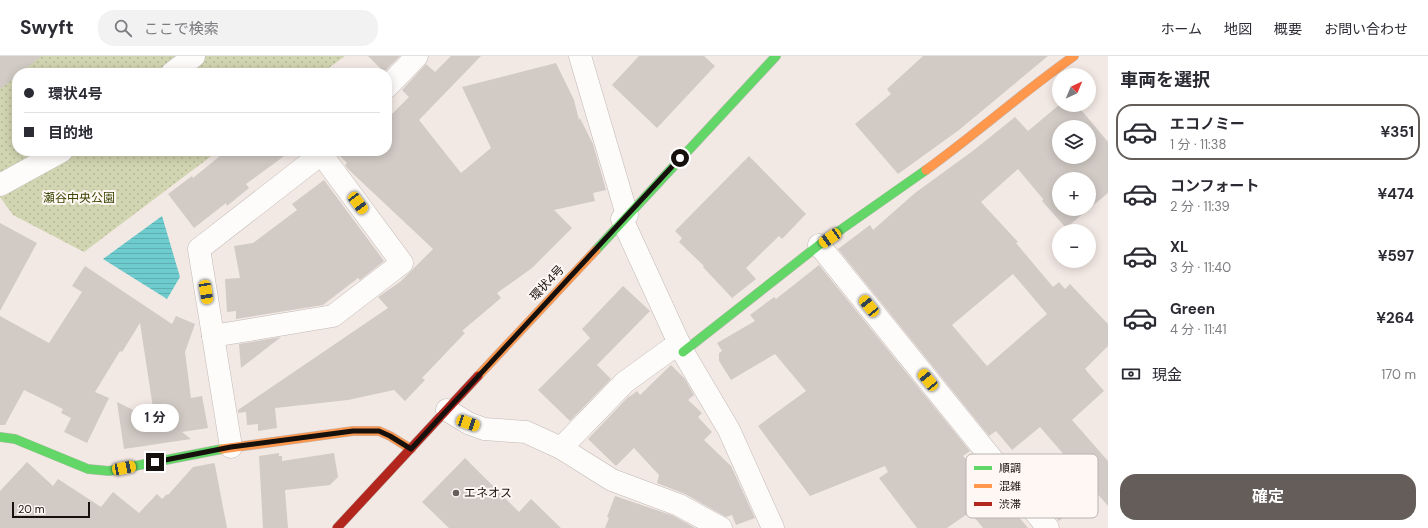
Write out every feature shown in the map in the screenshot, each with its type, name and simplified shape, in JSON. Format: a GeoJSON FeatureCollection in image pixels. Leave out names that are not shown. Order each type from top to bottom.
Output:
{"type":"FeatureCollection","features":[{"type":"Feature","properties":{"kind":"street"},"geometry":{"type":"LineString","coordinates":[[178,68],[194,56]]}},
{"type":"Feature","properties":{"kind":"street"},"geometry":{"type":"LineString","coordinates":[[392,82],[417,56]]}},
{"type":"Feature","properties":{"kind":"street"},"geometry":{"type":"LineString","coordinates":[[580,56],[624,217],[681,347],[729,430],[773,528]]}},
{"type":"Feature","properties":{"kind":"street","name":"環状4号"},"geometry":{"type":"LineString","coordinates":[[337,528],[624,217],[776,56]]}},
{"type":"Feature","properties":{"kind":"street"},"geometry":{"type":"LineString","coordinates":[[561,448],[626,382],[681,347],[819,245],[967,140],[1039,81],[1074,56]]}},
{"type":"Feature","properties":{"kind":"street"},"geometry":{"type":"LineString","coordinates":[[0,185],[53,156]]}},
{"type":"Feature","properties":{"kind":"street"},"geometry":{"type":"LineString","coordinates":[[231,447],[199,249],[319,156]]}},
{"type":"Feature","properties":{"kind":"street"},"geometry":{"type":"LineString","coordinates":[[213,336],[333,316],[402,263],[325,156]]}},
{"type":"Feature","properties":{"kind":"street"},"geometry":{"type":"LineString","coordinates":[[819,245],[988,454]]}},
{"type":"Feature","properties":{"kind":"street"},"geometry":{"type":"LineString","coordinates":[[447,410],[468,423],[484,429],[526,432],[561,448],[612,480],[680,505],[721,528]]}},
{"type":"Feature","properties":{"kind":"street"},"geometry":{"type":"LineString","coordinates":[[0,437],[15,439],[88,469],[109,471],[231,447],[353,431],[379,431],[411,449]]}},
{"type":"Feature","properties":{"kind":"street"},"geometry":{"type":"LineString","coordinates":[[1040,518],[1048,528]]}},
{"type":"Feature","properties":{"kind":"green space","name":"瀬谷中央公園"},"geometry":{"type":"Polygon","coordinates":[[[0,56],[345,56],[329,68],[12,68],[12,156],[211,156],[84,252],[13,215],[0,197],[0,56]]]}},
{"type":"Feature","properties":{"kind":"water"},"geometry":{"type":"Polygon","coordinates":[[[162,216],[180,277],[167,299],[103,259],[162,216]]]}},
{"type":"Feature","properties":{"kind":"building"},"geometry":{"type":"Polygon","coordinates":[[[0,56],[42,56],[26,68],[12,68],[12,80],[0,89],[0,56]]]}},
{"type":"Feature","properties":{"kind":"building"},"geometry":{"type":"Polygon","coordinates":[[[368,56],[400,56],[388,68],[380,68],[368,56]]]}},
{"type":"Feature","properties":{"kind":"building"},"geometry":{"type":"Polygon","coordinates":[[[451,56],[481,56],[419,120],[461,173],[491,148],[462,87],[556,63],[574,100],[579,120],[580,118],[593,144],[606,190],[593,193],[595,201],[554,210],[572,228],[532,268],[497,293],[501,298],[462,331],[465,333],[422,378],[425,380],[405,401],[394,390],[348,400],[275,408],[277,428],[258,431],[258,424],[247,425],[246,412],[238,413],[238,410],[388,308],[378,297],[400,282],[433,249],[348,169],[345,165],[347,163],[340,156],[392,156],[392,114],[409,97],[402,90],[426,64],[435,72],[451,56]]]}},
{"type":"Feature","properties":{"kind":"building"},"geometry":{"type":"Polygon","coordinates":[[[639,56],[704,56],[715,66],[657,128],[612,85],[639,56]]]}},
{"type":"Feature","properties":{"kind":"building"},"geometry":{"type":"Polygon","coordinates":[[[923,56],[1048,56],[959,130],[898,174],[855,124],[891,94],[887,89],[923,56]]]}},
{"type":"Feature","properties":{"kind":"building"},"geometry":{"type":"Polygon","coordinates":[[[1052,111],[1083,112],[1090,120],[1052,120],[1052,164],[1096,164],[1096,128],[1108,142],[1108,193],[1096,203],[1096,172],[1052,172],[1052,212],[1018,169],[981,202],[1018,242],[1016,243],[1053,287],[1059,282],[1065,289],[1070,284],[1108,324],[1108,346],[1085,369],[1104,391],[1072,420],[1108,461],[1108,506],[1098,494],[1098,454],[1063,454],[1040,427],[1012,450],[996,431],[989,436],[838,249],[870,225],[873,230],[915,193],[974,150],[1015,117],[1028,131],[1052,111]],[[1013,274],[952,325],[987,366],[1047,314],[1013,274]]]}},
{"type":"Feature","properties":{"kind":"building"},"geometry":{"type":"Polygon","coordinates":[[[220,156],[284,156],[246,184],[249,188],[227,206],[226,203],[194,228],[168,194],[192,176],[193,178],[220,156]]]}},
{"type":"Feature","properties":{"kind":"building"},"geometry":{"type":"Polygon","coordinates":[[[749,156],[806,214],[782,239],[779,236],[746,268],[756,279],[732,298],[703,267],[704,266],[679,242],[682,238],[675,231],[749,156]]]}},
{"type":"Feature","properties":{"kind":"building"},"geometry":{"type":"Polygon","coordinates":[[[324,180],[384,261],[360,280],[358,278],[323,305],[236,319],[236,311],[227,312],[225,279],[240,278],[234,246],[253,243],[297,210],[292,204],[324,180]]]}},
{"type":"Feature","properties":{"kind":"building"},"geometry":{"type":"Polygon","coordinates":[[[1055,216],[1081,216],[1071,224],[1062,224],[1055,216]]]}},
{"type":"Feature","properties":{"kind":"building"},"geometry":{"type":"Polygon","coordinates":[[[0,223],[37,243],[0,311],[0,223]]]}},
{"type":"Feature","properties":{"kind":"building"},"geometry":{"type":"Polygon","coordinates":[[[819,265],[970,451],[963,456],[966,459],[966,515],[947,528],[917,528],[879,478],[888,472],[885,466],[810,496],[758,426],[806,391],[775,354],[731,380],[719,361],[719,353],[722,351],[717,343],[755,321],[750,315],[774,297],[776,299],[819,265]]]}},
{"type":"Feature","properties":{"kind":"building"},"geometry":{"type":"Polygon","coordinates":[[[85,266],[172,324],[176,316],[195,324],[185,352],[191,398],[202,396],[208,428],[182,432],[191,439],[124,449],[117,402],[155,421],[140,323],[122,352],[120,351],[95,392],[109,398],[87,443],[64,432],[71,418],[61,413],[63,409],[24,390],[5,425],[0,425],[0,316],[49,343],[82,292],[72,286],[85,266]]]}},
{"type":"Feature","properties":{"kind":"building"},"geometry":{"type":"Polygon","coordinates":[[[623,286],[650,311],[597,365],[611,379],[570,421],[538,390],[590,338],[582,329],[623,286]]]}},
{"type":"Feature","properties":{"kind":"building"},"geometry":{"type":"Polygon","coordinates":[[[281,337],[241,368],[239,344],[281,337]]]}},
{"type":"Feature","properties":{"kind":"building"},"geometry":{"type":"Polygon","coordinates":[[[671,365],[685,379],[694,395],[688,400],[702,413],[698,417],[712,432],[704,440],[731,466],[755,518],[736,525],[732,515],[726,517],[685,494],[657,483],[659,475],[634,448],[616,466],[588,439],[629,396],[637,391],[640,395],[671,365]]]}},
{"type":"Feature","properties":{"kind":"building"},"geometry":{"type":"Polygon","coordinates":[[[279,453],[279,456],[282,456],[282,461],[334,453],[338,477],[330,485],[285,490],[288,528],[263,528],[259,456],[279,453]]]}},
{"type":"Feature","properties":{"kind":"building"},"geometry":{"type":"Polygon","coordinates":[[[465,458],[519,512],[531,499],[561,528],[449,528],[422,502],[465,458]]]}},
{"type":"Feature","properties":{"kind":"building"},"geometry":{"type":"Polygon","coordinates":[[[27,462],[53,486],[58,479],[101,507],[113,492],[139,513],[157,494],[162,499],[167,494],[168,495],[193,467],[214,463],[227,528],[0,528],[0,491],[27,462]]]}},
{"type":"Feature","properties":{"kind":"building"},"geometry":{"type":"Polygon","coordinates":[[[615,496],[674,516],[695,528],[605,528],[609,518],[607,517],[615,496]]]}},
{"type":"Feature","properties":{"kind":"building"},"geometry":{"type":"Polygon","coordinates":[[[975,518],[1020,518],[1028,528],[983,528],[975,518]]]}},
{"type":"Feature","properties":{"kind":"traffic: fast"},"geometry":{"type":"LineString","coordinates":[[596,250],[776,56]]}},
{"type":"Feature","properties":{"kind":"traffic: fast"},"geometry":{"type":"LineString","coordinates":[[683,352],[819,245],[926,170]]}},
{"type":"Feature","properties":{"kind":"traffic: fast"},"geometry":{"type":"LineString","coordinates":[[0,437],[15,439],[88,469],[109,471],[222,449]]}},
{"type":"Feature","properties":{"kind":"traffic: slow"},"geometry":{"type":"LineString","coordinates":[[926,170],[1074,56]]}},
{"type":"Feature","properties":{"kind":"traffic: slow"},"geometry":{"type":"LineString","coordinates":[[478,376],[596,250]]}},
{"type":"Feature","properties":{"kind":"traffic: slow"},"geometry":{"type":"LineString","coordinates":[[222,449],[353,431],[379,431],[411,449]]}},
{"type":"Feature","properties":{"kind":"traffic: jam"},"geometry":{"type":"LineString","coordinates":[[337,528],[478,376]]}},
{"type":"Feature","properties":{"kind":"place","name":"エネオス"},"geometry":{"type":"Point","coordinates":[456,493]}},
{"type":"Feature","properties":{"kind":"route"},"geometry":{"type":"LineString","coordinates":[[155,462],[231,447],[353,431],[379,431],[411,449],[680,158]]}}]}
